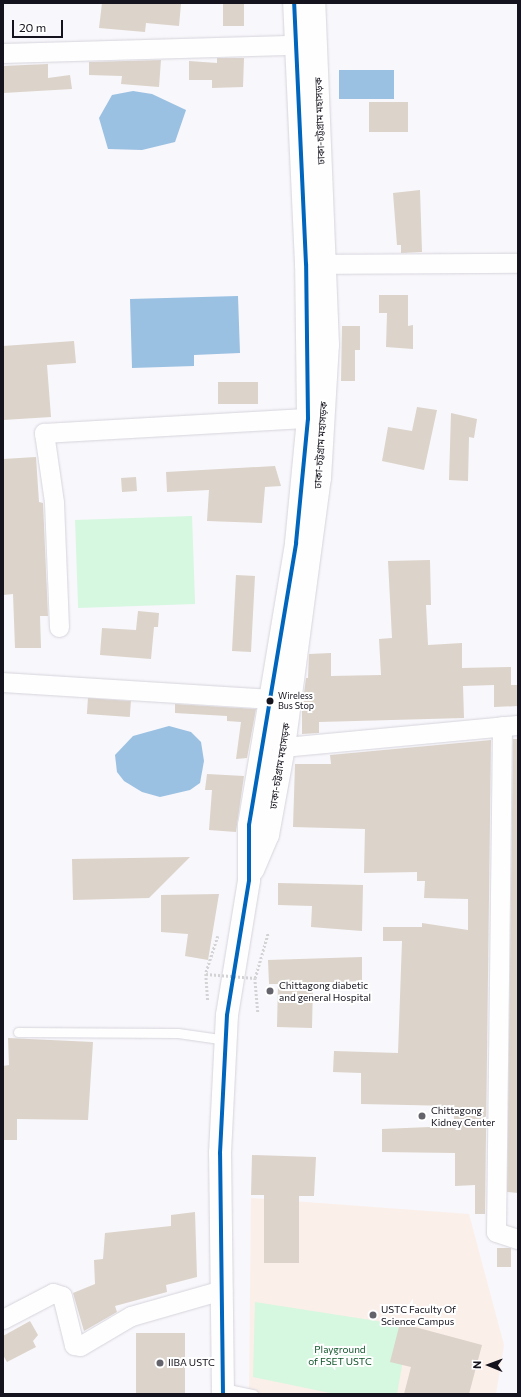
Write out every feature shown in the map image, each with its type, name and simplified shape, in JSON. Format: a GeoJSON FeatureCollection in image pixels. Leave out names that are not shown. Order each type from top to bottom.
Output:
{"type":"FeatureCollection","features":[{"type":"Feature","properties":{"kind":"highway","name":"ঢাকা-চট্টগ্রাম মহাসড়ক"},"geometry":{"type":"LineString","coordinates":[[223,1391],[220,1153],[226,1040],[249,880],[250,825],[328,345],[316,264],[296,45],[294,3]]}},
{"type":"Feature","properties":{"kind":"highway","name":"ঢাকা-চট্টগ্রাম মহাসড়ক"},"geometry":{"type":"LineString","coordinates":[[314,3],[316,264]]}},
{"type":"Feature","properties":{"kind":"highway","name":"ঢাকা-চট্টগ্রাম মহাসড়ক"},"geometry":{"type":"LineString","coordinates":[[249,880],[268,835],[284,747],[320,478],[316,418]]}},
{"type":"Feature","properties":{"kind":"street"},"geometry":{"type":"LineString","coordinates":[[3,54],[296,45]]}},
{"type":"Feature","properties":{"kind":"street"},"geometry":{"type":"LineString","coordinates":[[316,264],[518,264]]}},
{"type":"Feature","properties":{"kind":"street"},"geometry":{"type":"LineString","coordinates":[[59,627],[54,502],[44,433],[316,418]]}},
{"type":"Feature","properties":{"kind":"street"},"geometry":{"type":"LineString","coordinates":[[3,682],[270,699]]}},
{"type":"Feature","properties":{"kind":"street"},"geometry":{"type":"LineString","coordinates":[[284,747],[510,726],[496,1232],[518,1239]]}},
{"type":"Feature","properties":{"kind":"street"},"geometry":{"type":"LineString","coordinates":[[3,1319],[53,1293],[62,1296],[74,1345],[80,1346],[131,1316],[222,1290]]}},
{"type":"Feature","properties":{"kind":"lane"},"geometry":{"type":"LineString","coordinates":[[18,1032],[171,1033],[226,1040]]}},
{"type":"Feature","properties":{"kind":"lane"},"geometry":{"type":"LineString","coordinates":[[223,1391],[253,1394]]}},
{"type":"Feature","properties":{"kind":"path"},"geometry":{"type":"LineString","coordinates":[[258,1013],[255,978],[268,933]]}},
{"type":"Feature","properties":{"kind":"path"},"geometry":{"type":"LineString","coordinates":[[209,1008],[206,974],[218,936]]}},
{"type":"Feature","properties":{"kind":"path"},"geometry":{"type":"LineString","coordinates":[[206,974],[255,978]]}},
{"type":"Feature","properties":{"kind":"shaded area","name":"USTC Faculty Of Science Campus"},"geometry":{"type":"Polygon","coordinates":[[[251,1198],[469,1214],[504,1345],[496,1394],[249,1394],[251,1198]]]}},
{"type":"Feature","properties":{"kind":"green space"},"geometry":{"type":"Polygon","coordinates":[[[192,516],[195,604],[78,608],[75,520],[192,516]]]}},
{"type":"Feature","properties":{"kind":"green space","name":"Playground of FSET USTC"},"geometry":{"type":"Polygon","coordinates":[[[255,1302],[409,1326],[397,1394],[335,1394],[253,1377],[255,1302]]]}},
{"type":"Feature","properties":{"kind":"water"},"geometry":{"type":"Polygon","coordinates":[[[339,70],[394,70],[394,99],[339,99],[339,70]]]}},
{"type":"Feature","properties":{"kind":"water"},"geometry":{"type":"Polygon","coordinates":[[[133,91],[152,94],[186,110],[175,142],[142,150],[108,149],[99,118],[112,95],[133,91]]]}},
{"type":"Feature","properties":{"kind":"water"},"geometry":{"type":"Polygon","coordinates":[[[238,296],[240,353],[194,355],[194,366],[132,368],[130,299],[238,296]]]}},
{"type":"Feature","properties":{"kind":"water"},"geometry":{"type":"Polygon","coordinates":[[[169,726],[191,732],[201,742],[204,761],[200,783],[190,790],[160,797],[142,792],[124,781],[117,772],[115,755],[133,736],[169,726]]]}},
{"type":"Feature","properties":{"kind":"building"},"geometry":{"type":"Polygon","coordinates":[[[102,3],[181,4],[179,26],[146,23],[145,32],[99,28],[102,3]]]}},
{"type":"Feature","properties":{"kind":"building"},"geometry":{"type":"Polygon","coordinates":[[[223,3],[244,3],[244,26],[223,26],[223,3]]]}},
{"type":"Feature","properties":{"kind":"building"},"geometry":{"type":"Polygon","coordinates":[[[217,58],[244,58],[243,87],[212,88],[212,80],[189,80],[189,61],[217,63],[217,58]]]}},
{"type":"Feature","properties":{"kind":"building"},"geometry":{"type":"Polygon","coordinates":[[[161,60],[159,87],[121,84],[122,76],[89,75],[89,62],[161,60]]]}},
{"type":"Feature","properties":{"kind":"building"},"geometry":{"type":"Polygon","coordinates":[[[48,64],[48,78],[70,75],[72,89],[3,93],[3,66],[48,64]]]}},
{"type":"Feature","properties":{"kind":"building"},"geometry":{"type":"Polygon","coordinates":[[[369,102],[408,102],[408,132],[369,132],[369,102]]]}},
{"type":"Feature","properties":{"kind":"building"},"geometry":{"type":"Polygon","coordinates":[[[420,190],[422,252],[401,253],[401,245],[397,245],[393,193],[420,190]]]}},
{"type":"Feature","properties":{"kind":"building"},"geometry":{"type":"Polygon","coordinates":[[[379,295],[408,295],[408,326],[413,325],[413,349],[386,347],[387,313],[379,313],[379,295]]]}},
{"type":"Feature","properties":{"kind":"building"},"geometry":{"type":"Polygon","coordinates":[[[342,326],[360,326],[360,350],[355,350],[355,381],[341,381],[342,326]]]}},
{"type":"Feature","properties":{"kind":"building"},"geometry":{"type":"Polygon","coordinates":[[[74,341],[76,363],[47,365],[51,417],[3,420],[3,346],[74,341]]]}},
{"type":"Feature","properties":{"kind":"building"},"geometry":{"type":"Polygon","coordinates":[[[218,382],[258,382],[258,404],[218,404],[218,382]]]}},
{"type":"Feature","properties":{"kind":"building"},"geometry":{"type":"Polygon","coordinates":[[[417,407],[437,410],[424,470],[382,461],[388,427],[412,431],[417,407]]]}},
{"type":"Feature","properties":{"kind":"building"},"geometry":{"type":"Polygon","coordinates":[[[451,413],[477,419],[474,438],[469,437],[468,481],[449,480],[451,413]]]}},
{"type":"Feature","properties":{"kind":"building"},"geometry":{"type":"Polygon","coordinates":[[[36,457],[39,502],[43,503],[48,616],[40,616],[41,648],[15,648],[13,594],[3,595],[3,459],[36,457]]]}},
{"type":"Feature","properties":{"kind":"building"},"geometry":{"type":"Polygon","coordinates":[[[275,466],[281,486],[265,487],[262,523],[207,521],[209,490],[167,492],[166,472],[275,466]]]}},
{"type":"Feature","properties":{"kind":"building"},"geometry":{"type":"Polygon","coordinates":[[[136,477],[137,491],[122,492],[121,478],[136,477]]]}},
{"type":"Feature","properties":{"kind":"building"},"geometry":{"type":"Polygon","coordinates":[[[430,560],[431,605],[426,605],[428,645],[462,643],[462,668],[511,667],[511,685],[518,685],[518,706],[494,707],[494,685],[463,686],[464,718],[319,722],[319,733],[302,734],[302,709],[306,678],[308,678],[309,654],[331,653],[331,676],[381,675],[379,639],[392,638],[388,561],[430,560]]]}},
{"type":"Feature","properties":{"kind":"building"},"geometry":{"type":"Polygon","coordinates":[[[236,575],[255,576],[251,652],[232,651],[236,575]]]}},
{"type":"Feature","properties":{"kind":"building"},"geometry":{"type":"Polygon","coordinates":[[[138,611],[159,613],[158,627],[154,627],[151,659],[100,655],[102,628],[136,630],[138,611]]]}},
{"type":"Feature","properties":{"kind":"building"},"geometry":{"type":"Polygon","coordinates":[[[88,698],[131,701],[130,717],[87,714],[88,698]]]}},
{"type":"Feature","properties":{"kind":"building"},"geometry":{"type":"Polygon","coordinates":[[[175,704],[256,709],[247,758],[236,759],[241,722],[227,721],[227,716],[175,713],[175,704]]]}},
{"type":"Feature","properties":{"kind":"building"},"geometry":{"type":"Polygon","coordinates":[[[513,739],[518,739],[518,1193],[507,1192],[513,739]]]}},
{"type":"Feature","properties":{"kind":"building"},"geometry":{"type":"Polygon","coordinates":[[[491,740],[485,1214],[475,1214],[475,1185],[455,1186],[455,1153],[382,1152],[382,1129],[454,1126],[454,1106],[361,1104],[361,1073],[333,1072],[334,1051],[398,1053],[402,941],[383,941],[383,927],[422,927],[422,923],[468,930],[468,899],[424,898],[425,881],[417,881],[417,872],[364,873],[365,829],[293,827],[295,764],[331,764],[330,755],[491,740]]]}},
{"type":"Feature","properties":{"kind":"building"},"geometry":{"type":"Polygon","coordinates":[[[207,774],[244,776],[236,832],[209,830],[212,790],[205,790],[207,774]]]}},
{"type":"Feature","properties":{"kind":"building"},"geometry":{"type":"Polygon","coordinates":[[[190,857],[149,898],[73,900],[72,859],[190,857]]]}},
{"type":"Feature","properties":{"kind":"building"},"geometry":{"type":"Polygon","coordinates":[[[278,883],[363,885],[362,931],[311,927],[312,906],[278,905],[278,883]]]}},
{"type":"Feature","properties":{"kind":"building"},"geometry":{"type":"Polygon","coordinates":[[[219,894],[208,960],[185,956],[188,934],[161,932],[161,895],[219,894]]]}},
{"type":"Feature","properties":{"kind":"building"},"geometry":{"type":"Polygon","coordinates":[[[362,957],[362,981],[313,983],[312,1028],[277,1027],[278,984],[269,984],[268,960],[362,957]]]}},
{"type":"Feature","properties":{"kind":"building"},"geometry":{"type":"Polygon","coordinates":[[[8,1038],[93,1042],[88,1120],[17,1119],[17,1140],[3,1140],[3,1066],[9,1065],[8,1038]]]}},
{"type":"Feature","properties":{"kind":"building"},"geometry":{"type":"Polygon","coordinates":[[[252,1155],[316,1157],[314,1196],[299,1196],[299,1263],[264,1263],[264,1195],[251,1195],[252,1155]]]}},
{"type":"Feature","properties":{"kind":"building"},"geometry":{"type":"Polygon","coordinates":[[[195,1212],[197,1277],[166,1285],[167,1292],[115,1306],[117,1312],[84,1331],[73,1293],[95,1284],[94,1260],[103,1259],[105,1233],[171,1226],[171,1215],[195,1212]]]}},
{"type":"Feature","properties":{"kind":"building"},"geometry":{"type":"Polygon","coordinates":[[[497,1248],[511,1248],[511,1267],[497,1267],[497,1248]]]}},
{"type":"Feature","properties":{"kind":"building"},"geometry":{"type":"Polygon","coordinates":[[[30,1321],[38,1335],[33,1341],[36,1347],[7,1362],[3,1355],[3,1336],[30,1321]]]}},
{"type":"Feature","properties":{"kind":"building"},"geometry":{"type":"Polygon","coordinates":[[[400,1323],[482,1345],[469,1394],[404,1394],[411,1367],[390,1362],[400,1323]]]}},
{"type":"Feature","properties":{"kind":"building","name":"IIBA USTC"},"geometry":{"type":"Polygon","coordinates":[[[136,1333],[185,1333],[185,1394],[136,1394],[136,1333]]]}},
{"type":"Feature","properties":{"kind":"transit line"},"geometry":{"type":"LineString","coordinates":[[223,1394],[220,1153],[227,1015],[249,880],[249,825],[296,543],[308,419],[306,264],[294,3]]}},
{"type":"Feature","properties":{"kind":"place","name":"Wireless Bus Stop"},"geometry":{"type":"Point","coordinates":[270,701]}},
{"type":"Feature","properties":{"kind":"place","name":"Chittagong diabetic and general Hospital"},"geometry":{"type":"Point","coordinates":[270,991]}},
{"type":"Feature","properties":{"kind":"place","name":"Chittagong Kidney Center"},"geometry":{"type":"Point","coordinates":[422,1116]}},
{"type":"Feature","properties":{"kind":"place","name":"USTC Faculty Of Science Campus"},"geometry":{"type":"Point","coordinates":[373,1315]}},
{"type":"Feature","properties":{"kind":"place","name":"IIBA USTC"},"geometry":{"type":"Point","coordinates":[160,1363]}}]}
